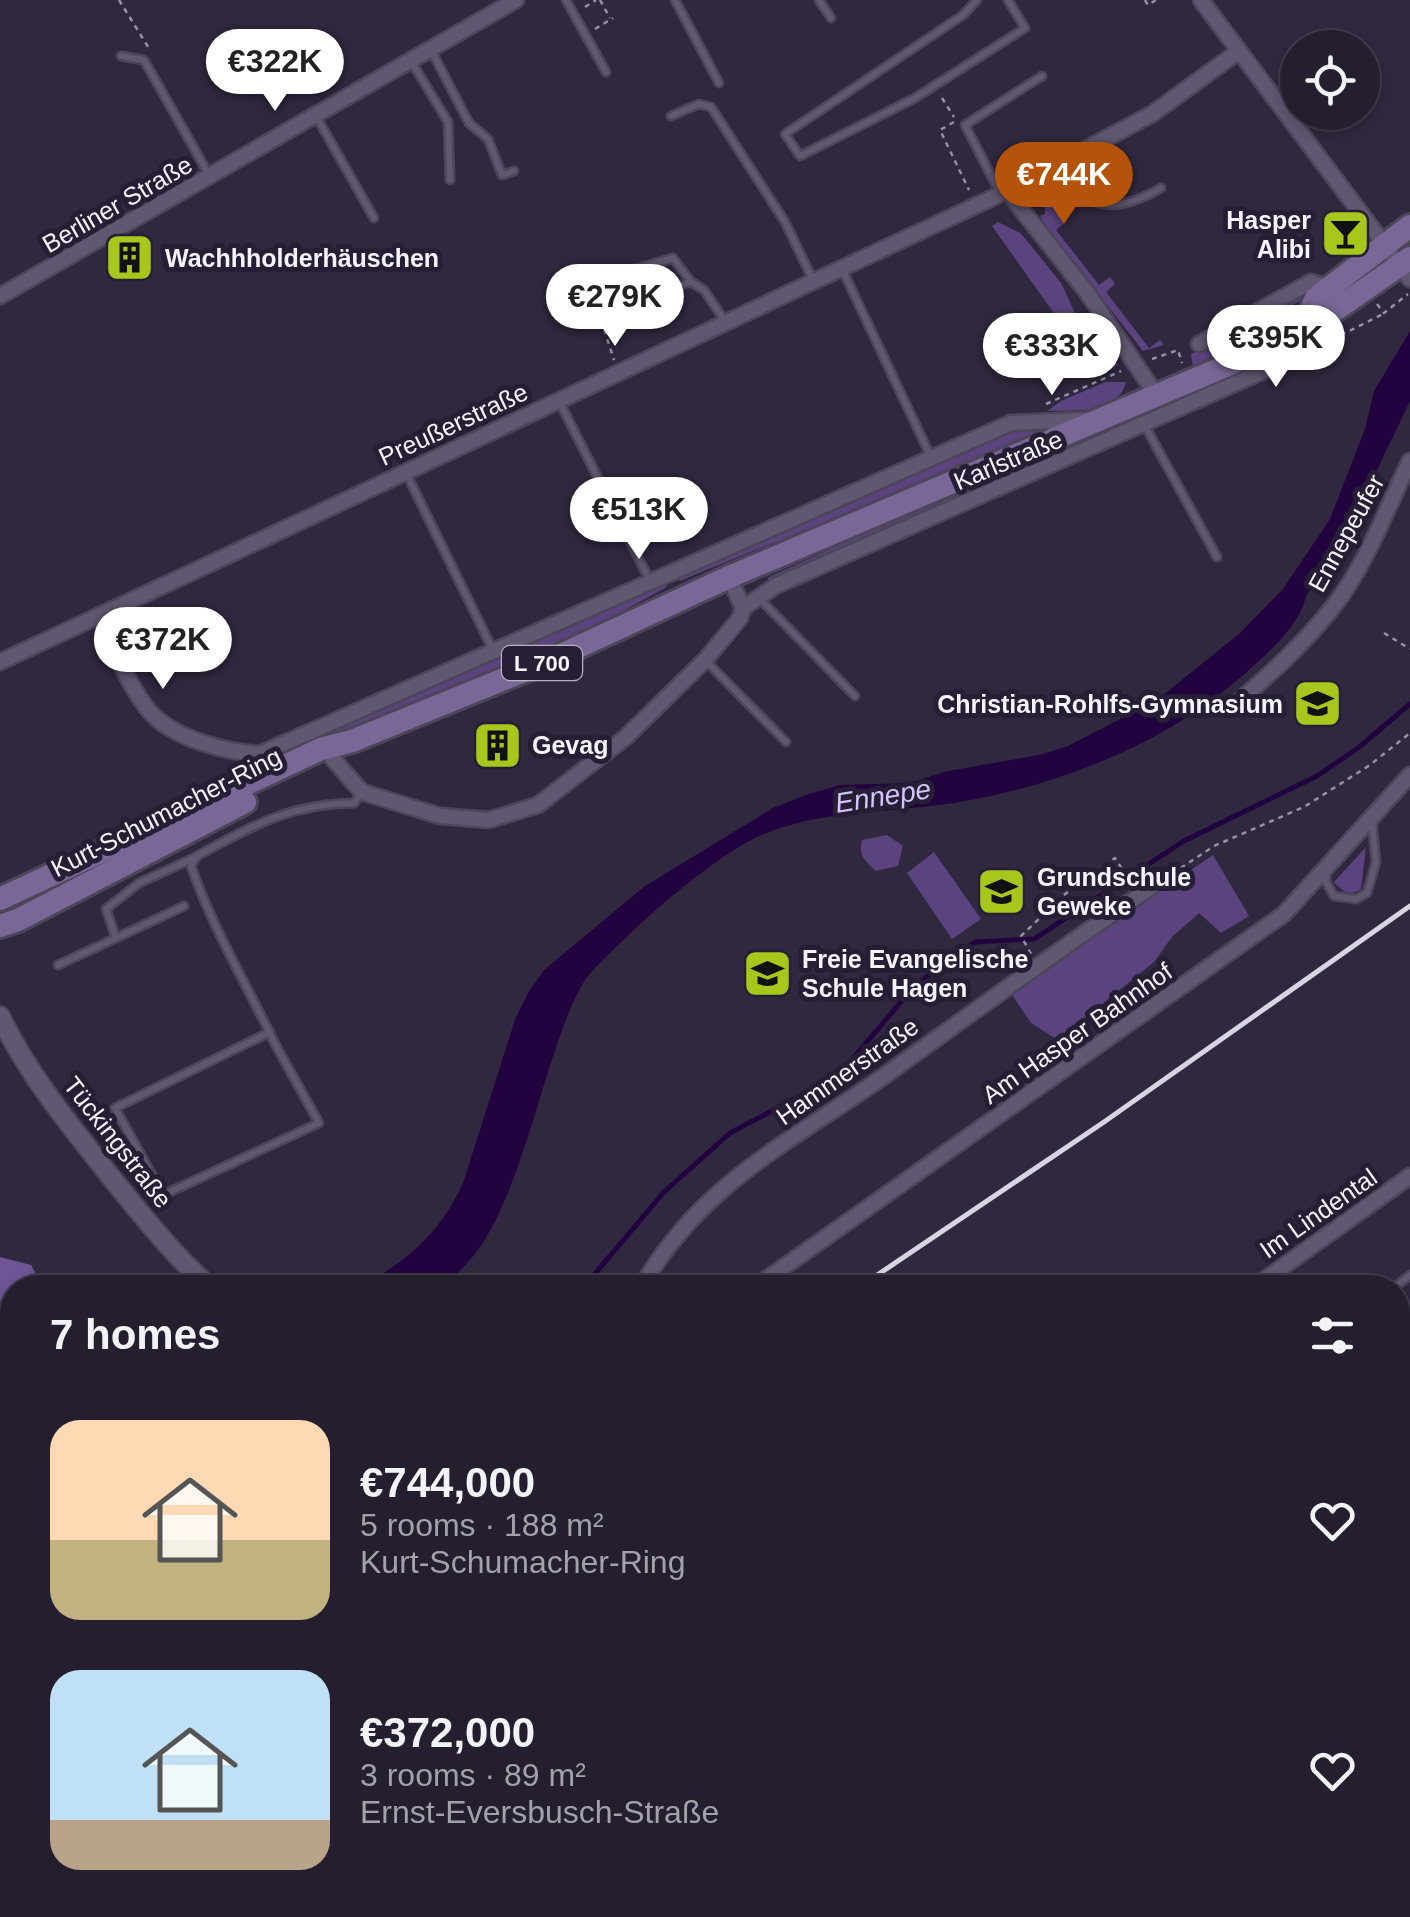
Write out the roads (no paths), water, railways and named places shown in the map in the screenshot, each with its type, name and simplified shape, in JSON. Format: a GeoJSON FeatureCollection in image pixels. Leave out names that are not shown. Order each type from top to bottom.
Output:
{"type":"FeatureCollection","features":[{"type":"Feature","properties":{"kind":"main road","name":"L 700"},"geometry":{"type":"LineString","coordinates":[[1317,317],[1316,298],[1410,226]]}},
{"type":"Feature","properties":{"kind":"main road","name":"L 700"},"geometry":{"type":"LineString","coordinates":[[352,741],[548,661],[728,577],[1094,420],[1161,406],[1407,268]]}},
{"type":"Feature","properties":{"kind":"main road","name":"Kurt-Schumacher-Ring"},"geometry":{"type":"LineString","coordinates":[[0,926],[332,758],[352,741]]}},
{"type":"Feature","properties":{"kind":"main road","name":"Kurt-Schumacher-Ring"},"geometry":{"type":"LineString","coordinates":[[0,899],[320,749],[352,741]]}},
{"type":"Feature","properties":{"kind":"street","name":"Berliner Straße"},"geometry":{"type":"LineString","coordinates":[[0,296],[516,0]]}},
{"type":"Feature","properties":{"kind":"street"},"geometry":{"type":"LineString","coordinates":[[1200,0],[1384,245],[1407,268]]}},
{"type":"Feature","properties":{"kind":"street","name":"Preußerstraße"},"geometry":{"type":"LineString","coordinates":[[0,662],[1004,192],[1152,114],[1238,51]]}},
{"type":"Feature","properties":{"kind":"street"},"geometry":{"type":"LineString","coordinates":[[1004,192],[1086,290],[1161,406]]}},
{"type":"Feature","properties":{"kind":"street"},"geometry":{"type":"LineString","coordinates":[[1199,344],[1311,282],[1329,288]]}},
{"type":"Feature","properties":{"kind":"street","name":"Karlstraße"},"geometry":{"type":"LineString","coordinates":[[362,792],[440,816],[489,820],[538,805],[626,737],[705,660],[740,618],[743,608],[777,586],[1145,426],[1161,406],[1322,342],[1317,317]]}},
{"type":"Feature","properties":{"kind":"street"},"geometry":{"type":"LineString","coordinates":[[99,615],[150,712],[166,726],[245,753],[260,754],[1011,423],[1094,420]]}},
{"type":"Feature","properties":{"kind":"street","name":"Ennepeufer"},"geometry":{"type":"LineString","coordinates":[[1232,707],[1286,659],[1334,606],[1360,565],[1410,461]]}},
{"type":"Feature","properties":{"kind":"street"},"geometry":{"type":"LineString","coordinates":[[728,577],[743,608]]}},
{"type":"Feature","properties":{"kind":"street"},"geometry":{"type":"LineString","coordinates":[[332,758],[362,792]]}},
{"type":"Feature","properties":{"kind":"street","name":"Am Hasper Bahnhof"},"geometry":{"type":"LineString","coordinates":[[772,1275],[1284,914],[1407,781]]}},
{"type":"Feature","properties":{"kind":"street","name":"Hammerstraße"},"geometry":{"type":"LineString","coordinates":[[650,1275],[673,1238],[714,1194],[1142,888]]}},
{"type":"Feature","properties":{"kind":"street","name":"Tückingstraße"},"geometry":{"type":"LineString","coordinates":[[1,1021],[99,1162],[169,1248],[197,1275]]}},
{"type":"Feature","properties":{"kind":"street","name":"Im Lindental"},"geometry":{"type":"LineString","coordinates":[[1271,1275],[1410,1176]]}},
{"type":"Feature","properties":{"kind":"lane"},"geometry":{"type":"LineString","coordinates":[[566,0],[606,72]]}},
{"type":"Feature","properties":{"kind":"lane"},"geometry":{"type":"LineString","coordinates":[[675,0],[719,83]]}},
{"type":"Feature","properties":{"kind":"lane"},"geometry":{"type":"LineString","coordinates":[[819,0],[831,18]]}},
{"type":"Feature","properties":{"kind":"lane"},"geometry":{"type":"LineString","coordinates":[[977,0],[963,15],[785,134],[800,156],[915,98],[1025,28],[1008,0]]}},
{"type":"Feature","properties":{"kind":"lane"},"geometry":{"type":"LineString","coordinates":[[430,49],[469,123],[488,138],[502,175],[514,171]]}},
{"type":"Feature","properties":{"kind":"lane"},"geometry":{"type":"LineString","coordinates":[[121,56],[144,60],[210,176]]}},
{"type":"Feature","properties":{"kind":"lane"},"geometry":{"type":"LineString","coordinates":[[410,60],[448,122],[450,180]]}},
{"type":"Feature","properties":{"kind":"lane"},"geometry":{"type":"LineString","coordinates":[[1004,192],[965,125],[1042,76]]}},
{"type":"Feature","properties":{"kind":"lane"},"geometry":{"type":"LineString","coordinates":[[670,116],[699,104],[712,107],[785,222],[814,281]]}},
{"type":"Feature","properties":{"kind":"lane"},"geometry":{"type":"LineString","coordinates":[[316,115],[374,218]]}},
{"type":"Feature","properties":{"kind":"lane"},"geometry":{"type":"LineString","coordinates":[[1056,165],[1068,184],[1104,206],[1135,203],[1160,188]]}},
{"type":"Feature","properties":{"kind":"lane"},"geometry":{"type":"LineString","coordinates":[[592,290],[597,280],[674,258],[691,282],[704,290],[726,322]]}},
{"type":"Feature","properties":{"kind":"lane"},"geometry":{"type":"LineString","coordinates":[[842,268],[932,459]]}},
{"type":"Feature","properties":{"kind":"lane"},"geometry":{"type":"LineString","coordinates":[[634,299],[691,282]]}},
{"type":"Feature","properties":{"kind":"lane"},"geometry":{"type":"LineString","coordinates":[[558,400],[650,581]]}},
{"type":"Feature","properties":{"kind":"lane"},"geometry":{"type":"LineString","coordinates":[[1145,426],[1217,557]]}},
{"type":"Feature","properties":{"kind":"lane"},"geometry":{"type":"LineString","coordinates":[[405,472],[494,651]]}},
{"type":"Feature","properties":{"kind":"lane"},"geometry":{"type":"LineString","coordinates":[[758,598],[855,696]]}},
{"type":"Feature","properties":{"kind":"lane"},"geometry":{"type":"LineString","coordinates":[[705,660],[786,742]]}},
{"type":"Feature","properties":{"kind":"lane"},"geometry":{"type":"LineString","coordinates":[[116,938],[106,910],[139,883],[272,816],[330,803],[354,803],[362,792]]}},
{"type":"Feature","properties":{"kind":"lane"},"geometry":{"type":"LineString","coordinates":[[1326,868],[1326,882],[1334,896],[1356,899],[1367,894],[1376,862],[1372,818]]}},
{"type":"Feature","properties":{"kind":"lane"},"geometry":{"type":"LineString","coordinates":[[197,856],[191,866],[201,895],[320,1123],[164,1195],[115,1108],[270,1032]]}},
{"type":"Feature","properties":{"kind":"lane"},"geometry":{"type":"LineString","coordinates":[[58,964],[184,906]]}},
{"type":"Feature","properties":{"kind":"water","name":"Ennepe"},"geometry":{"type":"Polygon","coordinates":[[[1410,331],[1410,401],[1355,516],[1306,596],[1297,619],[1241,677],[1172,726],[1055,779],[972,800],[807,821],[761,836],[722,858],[660,906],[585,980],[569,1013],[507,1195],[487,1236],[464,1267],[452,1275],[380,1275],[420,1244],[454,1201],[516,1017],[544,970],[645,886],[773,808],[840,785],[909,783],[948,771],[1039,755],[1068,746],[1157,700],[1239,634],[1283,589],[1330,519],[1365,429],[1374,391],[1410,331]]]}},
{"type":"Feature","properties":{"kind":"waterway"},"geometry":{"type":"LineString","coordinates":[[594,1275],[664,1192],[730,1133],[815,1088],[850,1062],[911,990],[975,942],[1034,939],[1184,841],[1317,776],[1410,704]]}},
{"type":"Feature","properties":{"kind":"railway"},"geometry":{"type":"LineString","coordinates":[[877,1275],[1104,1122],[1410,906]]}},
{"type":"Feature","properties":{"kind":"place","name":"Hasper Alibi"},"geometry":{"type":"Point","coordinates":[1346,234]}},
{"type":"Feature","properties":{"kind":"place","name":"Wachhholderhäuschen"},"geometry":{"type":"Point","coordinates":[130,258]}},
{"type":"Feature","properties":{"kind":"place","name":"Christian-Rohlfs-Gymnasium"},"geometry":{"type":"Point","coordinates":[1318,704]}},
{"type":"Feature","properties":{"kind":"place","name":"Gevag"},"geometry":{"type":"Point","coordinates":[497,745]}},
{"type":"Feature","properties":{"kind":"place","name":"Grundschule Geweke"},"geometry":{"type":"Point","coordinates":[1002,891]}},
{"type":"Feature","properties":{"kind":"place","name":"Freie Evangelische Schule Hagen"},"geometry":{"type":"Point","coordinates":[767,973]}}]}
